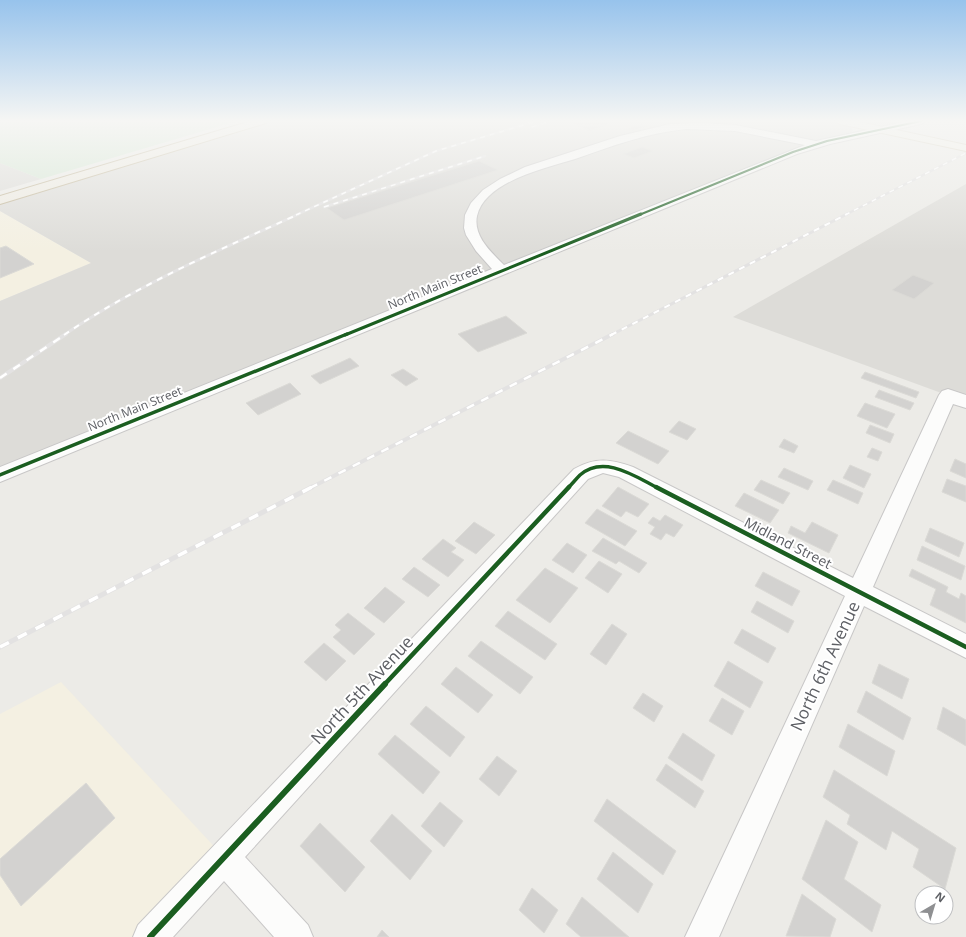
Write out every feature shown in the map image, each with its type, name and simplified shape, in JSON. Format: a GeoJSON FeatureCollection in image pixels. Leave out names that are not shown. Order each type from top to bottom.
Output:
{"type":"FeatureCollection","features":[{"type":"Feature","properties":{"kind":"highway"},"geometry":{"type":"LineString","coordinates":[[0,191],[89,165]]}},
{"type":"Feature","properties":{"kind":"highway"},"geometry":{"type":"LineString","coordinates":[[0,200],[117,165]]}},
{"type":"Feature","properties":{"kind":"street"},"geometry":{"type":"LineString","coordinates":[[502,271],[482,250],[473,235],[470,228],[471,216],[477,203],[488,192],[507,179],[548,165]]}},
{"type":"Feature","properties":{"kind":"street","name":"North Main Street"},"geometry":{"type":"LineString","coordinates":[[0,475],[764,165]]}},
{"type":"Feature","properties":{"kind":"street","name":"North 6th Avenue"},"geometry":{"type":"LineString","coordinates":[[702,937],[859,592],[957,398]]}},
{"type":"Feature","properties":{"kind":"street","name":"Midland Street"},"geometry":{"type":"LineString","coordinates":[[598,466],[611,467],[626,472],[966,647]]}},
{"type":"Feature","properties":{"kind":"street","name":"North 5th Avenue"},"geometry":{"type":"LineString","coordinates":[[150,937],[581,474],[598,466]]}},
{"type":"Feature","properties":{"kind":"street"},"geometry":{"type":"LineString","coordinates":[[224,856],[296,937]]}},
{"type":"Feature","properties":{"kind":"shaded area"},"geometry":{"type":"Polygon","coordinates":[[[0,165],[4,165],[41,179],[0,191],[0,165]]]}},
{"type":"Feature","properties":{"kind":"shaded area"},"geometry":{"type":"Polygon","coordinates":[[[117,165],[768,165],[0,475],[0,301],[91,263],[0,211],[0,200],[117,165]]]}},
{"type":"Feature","properties":{"kind":"shaded area"},"geometry":{"type":"Polygon","coordinates":[[[966,184],[966,402],[733,317],[966,184]]]}},
{"type":"Feature","properties":{"kind":"shaded area"},"geometry":{"type":"Polygon","coordinates":[[[0,211],[91,263],[0,301],[0,211]]]}},
{"type":"Feature","properties":{"kind":"shaded area"},"geometry":{"type":"Polygon","coordinates":[[[61,682],[224,857],[150,937],[0,937],[0,714],[61,682]]]}},
{"type":"Feature","properties":{"kind":"green space"},"geometry":{"type":"Polygon","coordinates":[[[4,165],[89,165],[41,179],[4,165]]]}},
{"type":"Feature","properties":{"kind":"building"},"geometry":{"type":"Polygon","coordinates":[[[467,165],[487,165],[498,170],[344,220],[327,208],[467,165]]]}},
{"type":"Feature","properties":{"kind":"building"},"geometry":{"type":"Polygon","coordinates":[[[6,246],[34,264],[0,278],[0,248],[6,246]]]}},
{"type":"Feature","properties":{"kind":"building"},"geometry":{"type":"Polygon","coordinates":[[[913,275],[934,283],[914,299],[892,290],[913,275]]]}},
{"type":"Feature","properties":{"kind":"building"},"geometry":{"type":"Polygon","coordinates":[[[506,316],[527,333],[478,352],[458,334],[506,316]]]}},
{"type":"Feature","properties":{"kind":"building"},"geometry":{"type":"Polygon","coordinates":[[[350,358],[359,366],[320,384],[311,376],[350,358]]]}},
{"type":"Feature","properties":{"kind":"building"},"geometry":{"type":"Polygon","coordinates":[[[403,369],[418,379],[406,386],[391,375],[403,369]]]}},
{"type":"Feature","properties":{"kind":"building"},"geometry":{"type":"Polygon","coordinates":[[[865,372],[919,392],[916,398],[861,378],[865,372]]]}},
{"type":"Feature","properties":{"kind":"building"},"geometry":{"type":"Polygon","coordinates":[[[290,383],[301,394],[258,415],[246,403],[290,383]]]}},
{"type":"Feature","properties":{"kind":"building"},"geometry":{"type":"Polygon","coordinates":[[[879,390],[914,403],[910,410],[875,397],[879,390]]]}},
{"type":"Feature","properties":{"kind":"building"},"geometry":{"type":"Polygon","coordinates":[[[865,403],[895,414],[887,428],[857,416],[865,403]]]}},
{"type":"Feature","properties":{"kind":"building"},"geometry":{"type":"Polygon","coordinates":[[[679,421],[696,429],[687,440],[669,432],[679,421]]]}},
{"type":"Feature","properties":{"kind":"building"},"geometry":{"type":"Polygon","coordinates":[[[870,425],[894,434],[890,443],[866,433],[870,425]]]}},
{"type":"Feature","properties":{"kind":"building"},"geometry":{"type":"Polygon","coordinates":[[[628,431],[669,451],[658,464],[616,443],[628,431]]]}},
{"type":"Feature","properties":{"kind":"building"},"geometry":{"type":"Polygon","coordinates":[[[784,439],[798,446],[794,453],[779,447],[784,439]]]}},
{"type":"Feature","properties":{"kind":"building"},"geometry":{"type":"Polygon","coordinates":[[[872,448],[882,452],[878,461],[867,457],[872,448]]]}},
{"type":"Feature","properties":{"kind":"building"},"geometry":{"type":"Polygon","coordinates":[[[955,459],[966,464],[966,478],[950,471],[955,459]]]}},
{"type":"Feature","properties":{"kind":"building"},"geometry":{"type":"Polygon","coordinates":[[[850,465],[871,474],[864,488],[843,478],[850,465]]]}},
{"type":"Feature","properties":{"kind":"building"},"geometry":{"type":"Polygon","coordinates":[[[784,468],[813,481],[808,490],[778,477],[784,468]]]}},
{"type":"Feature","properties":{"kind":"building"},"geometry":{"type":"Polygon","coordinates":[[[947,479],[966,486],[966,502],[942,492],[947,479]]]}},
{"type":"Feature","properties":{"kind":"building"},"geometry":{"type":"Polygon","coordinates":[[[761,480],[790,493],[783,504],[754,490],[761,480]]]}},
{"type":"Feature","properties":{"kind":"building"},"geometry":{"type":"Polygon","coordinates":[[[833,480],[863,493],[858,504],[827,490],[833,480]]]}},
{"type":"Feature","properties":{"kind":"building"},"geometry":{"type":"Polygon","coordinates":[[[618,487],[649,504],[638,517],[626,511],[621,517],[602,506],[618,487]]]}},
{"type":"Feature","properties":{"kind":"building"},"geometry":{"type":"Polygon","coordinates":[[[744,493],[779,510],[770,523],[735,506],[744,493]]]}},
{"type":"Feature","properties":{"kind":"building"},"geometry":{"type":"Polygon","coordinates":[[[597,509],[637,531],[625,546],[585,523],[597,509]]]}},
{"type":"Feature","properties":{"kind":"building"},"geometry":{"type":"Polygon","coordinates":[[[665,515],[683,525],[674,537],[666,533],[661,540],[650,534],[655,527],[648,523],[653,517],[660,521],[665,515]]]}},
{"type":"Feature","properties":{"kind":"building"},"geometry":{"type":"Polygon","coordinates":[[[474,522],[495,535],[476,554],[455,541],[474,522]]]}},
{"type":"Feature","properties":{"kind":"building"},"geometry":{"type":"Polygon","coordinates":[[[812,522],[838,535],[829,553],[788,533],[791,526],[805,533],[812,522]]]}},
{"type":"Feature","properties":{"kind":"building"},"geometry":{"type":"Polygon","coordinates":[[[930,528],[964,543],[959,557],[925,541],[930,528]]]}},
{"type":"Feature","properties":{"kind":"building"},"geometry":{"type":"Polygon","coordinates":[[[603,538],[647,563],[639,573],[619,561],[616,564],[592,551],[603,538]]]}},
{"type":"Feature","properties":{"kind":"building"},"geometry":{"type":"Polygon","coordinates":[[[443,539],[456,548],[451,552],[464,560],[448,577],[422,559],[443,539]]]}},
{"type":"Feature","properties":{"kind":"building"},"geometry":{"type":"Polygon","coordinates":[[[567,543],[587,555],[573,573],[552,560],[567,543]]]}},
{"type":"Feature","properties":{"kind":"building"},"geometry":{"type":"Polygon","coordinates":[[[922,546],[965,566],[961,580],[917,560],[922,546]]]}},
{"type":"Feature","properties":{"kind":"building"},"geometry":{"type":"Polygon","coordinates":[[[599,561],[622,574],[608,593],[585,578],[599,561]]]}},
{"type":"Feature","properties":{"kind":"building"},"geometry":{"type":"Polygon","coordinates":[[[414,567],[440,585],[428,597],[402,579],[414,567]]]}},
{"type":"Feature","properties":{"kind":"building"},"geometry":{"type":"Polygon","coordinates":[[[545,568],[578,588],[550,623],[516,600],[545,568]]]}},
{"type":"Feature","properties":{"kind":"building"},"geometry":{"type":"Polygon","coordinates":[[[912,569],[948,587],[946,592],[959,599],[961,593],[966,596],[966,623],[930,605],[936,589],[909,576],[912,569]]]}},
{"type":"Feature","properties":{"kind":"building"},"geometry":{"type":"Polygon","coordinates":[[[763,572],[800,591],[792,606],[755,586],[763,572]]]}},
{"type":"Feature","properties":{"kind":"building"},"geometry":{"type":"Polygon","coordinates":[[[385,587],[405,602],[384,623],[364,608],[385,587]]]}},
{"type":"Feature","properties":{"kind":"building"},"geometry":{"type":"Polygon","coordinates":[[[757,601],[794,621],[788,633],[751,612],[757,601]]]}},
{"type":"Feature","properties":{"kind":"building"},"geometry":{"type":"Polygon","coordinates":[[[508,611],[557,644],[545,660],[495,626],[508,611]]]}},
{"type":"Feature","properties":{"kind":"building"},"geometry":{"type":"Polygon","coordinates":[[[348,613],[375,634],[354,655],[333,637],[341,630],[335,625],[348,613]]]}},
{"type":"Feature","properties":{"kind":"building"},"geometry":{"type":"Polygon","coordinates":[[[612,624],[627,634],[606,665],[590,654],[612,624]]]}},
{"type":"Feature","properties":{"kind":"building"},"geometry":{"type":"Polygon","coordinates":[[[742,629],[776,648],[768,663],[734,643],[742,629]]]}},
{"type":"Feature","properties":{"kind":"building"},"geometry":{"type":"Polygon","coordinates":[[[481,641],[533,677],[520,694],[468,656],[481,641]]]}},
{"type":"Feature","properties":{"kind":"building"},"geometry":{"type":"Polygon","coordinates":[[[324,643],[346,661],[326,681],[304,662],[324,643]]]}},
{"type":"Feature","properties":{"kind":"building"},"geometry":{"type":"Polygon","coordinates":[[[728,661],[763,682],[750,708],[714,686],[728,661]]]}},
{"type":"Feature","properties":{"kind":"building"},"geometry":{"type":"Polygon","coordinates":[[[879,664],[909,679],[902,699],[872,683],[879,664]]]}},
{"type":"Feature","properties":{"kind":"building"},"geometry":{"type":"Polygon","coordinates":[[[456,667],[493,695],[478,713],[441,684],[456,667]]]}},
{"type":"Feature","properties":{"kind":"building"},"geometry":{"type":"Polygon","coordinates":[[[866,691],[911,718],[903,740],[857,712],[866,691]]]}},
{"type":"Feature","properties":{"kind":"building"},"geometry":{"type":"Polygon","coordinates":[[[643,693],[663,706],[654,722],[633,708],[643,693]]]}},
{"type":"Feature","properties":{"kind":"building"},"geometry":{"type":"Polygon","coordinates":[[[722,698],[744,711],[732,735],[709,721],[722,698]]]}},
{"type":"Feature","properties":{"kind":"building"},"geometry":{"type":"Polygon","coordinates":[[[426,706],[465,737],[450,757],[410,724],[426,706]]]}},
{"type":"Feature","properties":{"kind":"building"},"geometry":{"type":"Polygon","coordinates":[[[943,707],[966,720],[966,746],[937,729],[943,707]]]}},
{"type":"Feature","properties":{"kind":"building"},"geometry":{"type":"Polygon","coordinates":[[[848,724],[895,751],[887,776],[839,747],[848,724]]]}},
{"type":"Feature","properties":{"kind":"building"},"geometry":{"type":"Polygon","coordinates":[[[683,733],[715,755],[702,781],[668,758],[683,733]]]}},
{"type":"Feature","properties":{"kind":"building"},"geometry":{"type":"Polygon","coordinates":[[[395,735],[440,772],[423,794],[378,754],[395,735]]]}},
{"type":"Feature","properties":{"kind":"building"},"geometry":{"type":"Polygon","coordinates":[[[497,756],[517,771],[499,796],[479,779],[497,756]]]}},
{"type":"Feature","properties":{"kind":"building"},"geometry":{"type":"Polygon","coordinates":[[[666,764],[704,791],[695,808],[656,780],[666,764]]]}},
{"type":"Feature","properties":{"kind":"building"},"geometry":{"type":"Polygon","coordinates":[[[834,770],[956,848],[946,885],[939,885],[913,867],[919,849],[892,831],[886,850],[847,824],[850,815],[823,797],[834,770]]]}},
{"type":"Feature","properties":{"kind":"building"},"geometry":{"type":"Polygon","coordinates":[[[86,783],[115,818],[21,906],[0,875],[0,859],[86,783]]]}},
{"type":"Feature","properties":{"kind":"building"},"geometry":{"type":"Polygon","coordinates":[[[607,799],[676,851],[663,875],[594,821],[607,799]]]}},
{"type":"Feature","properties":{"kind":"building"},"geometry":{"type":"Polygon","coordinates":[[[440,802],[463,821],[444,847],[421,826],[440,802]]]}},
{"type":"Feature","properties":{"kind":"building"},"geometry":{"type":"Polygon","coordinates":[[[392,814],[432,851],[410,880],[370,841],[392,814]]]}},
{"type":"Feature","properties":{"kind":"building"},"geometry":{"type":"Polygon","coordinates":[[[826,820],[858,842],[844,879],[881,905],[872,932],[802,879],[826,820]]]}},
{"type":"Feature","properties":{"kind":"building"},"geometry":{"type":"Polygon","coordinates":[[[320,823],[365,867],[345,892],[300,846],[320,823]]]}},
{"type":"Feature","properties":{"kind":"building"},"geometry":{"type":"Polygon","coordinates":[[[613,852],[653,884],[638,913],[597,879],[613,852]]]}},
{"type":"Feature","properties":{"kind":"building"},"geometry":{"type":"Polygon","coordinates":[[[532,888],[558,910],[544,933],[519,910],[532,888]]]}},
{"type":"Feature","properties":{"kind":"building"},"geometry":{"type":"Polygon","coordinates":[[[802,894],[836,919],[830,937],[786,936],[802,894]]]}},
{"type":"Feature","properties":{"kind":"building"},"geometry":{"type":"Polygon","coordinates":[[[582,897],[629,937],[581,937],[566,924],[582,897]]]}},
{"type":"Feature","properties":{"kind":"building"},"geometry":{"type":"Polygon","coordinates":[[[382,930],[389,937],[377,937],[382,930]]]}},
{"type":"Feature","properties":{"kind":"railway"},"geometry":{"type":"LineString","coordinates":[[296,215],[406,165]]}},
{"type":"Feature","properties":{"kind":"railway"},"geometry":{"type":"LineString","coordinates":[[324,207],[457,165]]}},
{"type":"Feature","properties":{"kind":"railway"},"geometry":{"type":"LineString","coordinates":[[845,215],[943,165]]}},
{"type":"Feature","properties":{"kind":"railway"},"geometry":{"type":"LineString","coordinates":[[64,335],[120,300],[149,284],[299,214]]}},
{"type":"Feature","properties":{"kind":"railway"},"geometry":{"type":"LineString","coordinates":[[611,335],[847,214]]}},
{"type":"Feature","properties":{"kind":"railway"},"geometry":{"type":"LineString","coordinates":[[0,378],[66,334]]}},
{"type":"Feature","properties":{"kind":"railway"},"geometry":{"type":"LineString","coordinates":[[310,488],[613,334]]}},
{"type":"Feature","properties":{"kind":"railway"},"geometry":{"type":"LineString","coordinates":[[0,647],[312,487]]}},
{"type":"Feature","properties":{"kind":"cycle path"},"geometry":{"type":"LineString","coordinates":[[0,475],[762,165]]}},
{"type":"Feature","properties":{"kind":"cycle path"},"geometry":{"type":"LineString","coordinates":[[150,937],[581,474],[587,470],[603,466],[626,472],[966,647]]}}]}
